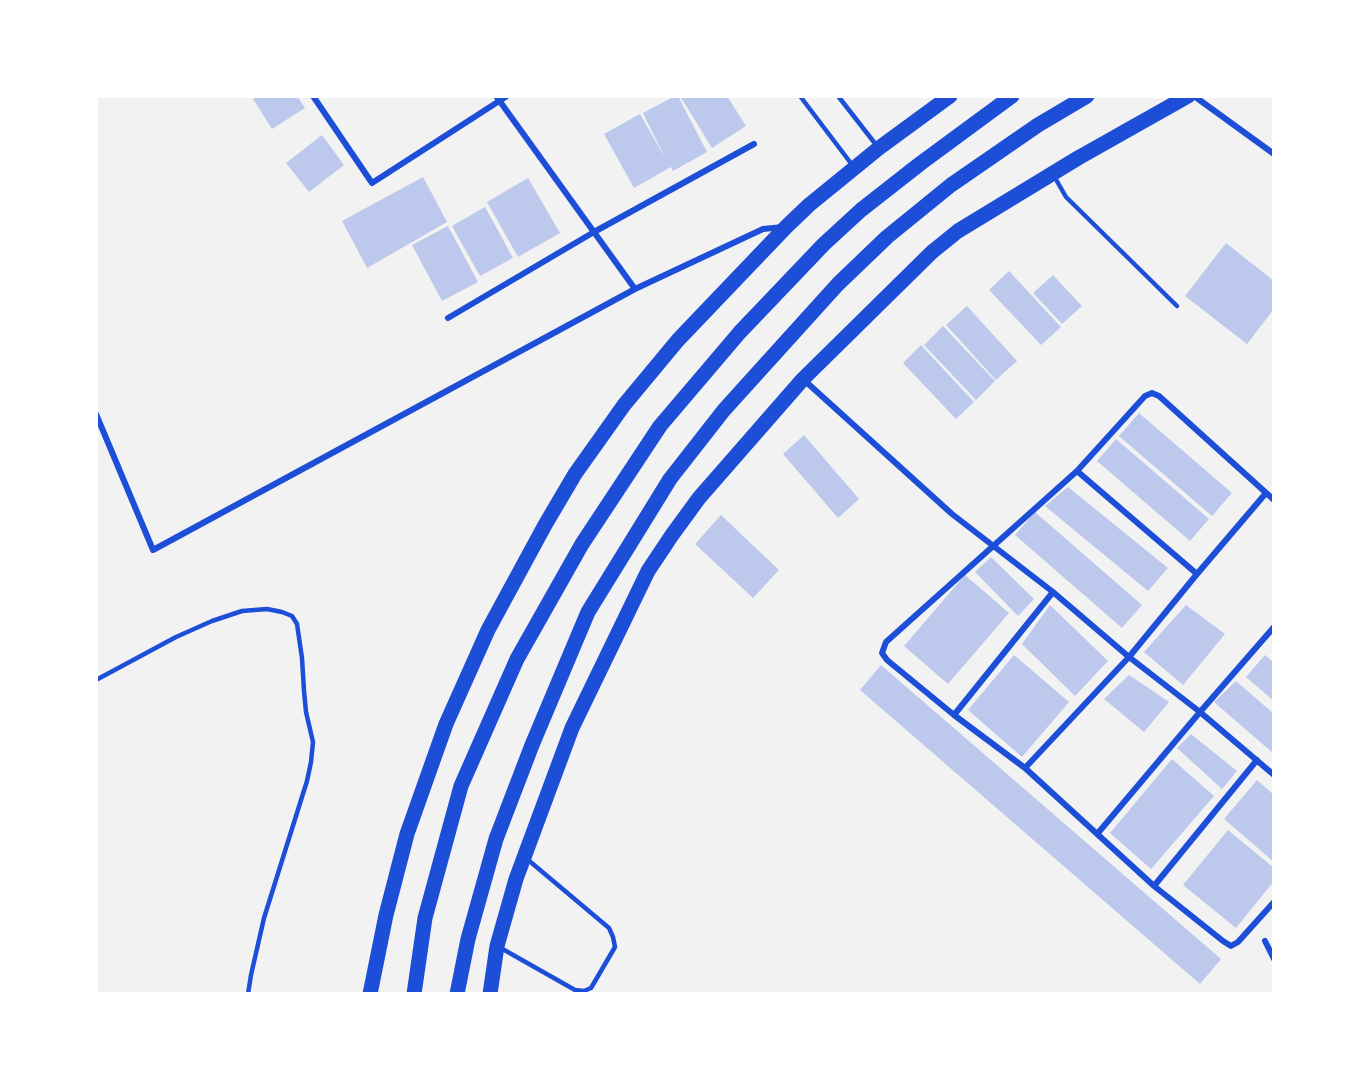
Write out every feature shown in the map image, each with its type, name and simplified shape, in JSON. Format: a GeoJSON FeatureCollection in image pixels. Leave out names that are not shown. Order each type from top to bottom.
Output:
{"type":"FeatureCollection","features":[{"type":"Feature","properties":{"kind":"main road"},"geometry":{"type":"LineString","coordinates":[[370,994],[407,834],[446,724],[488,630],[575,474],[624,405],[678,340],[786,227],[809,205],[879,148],[950,96]]}},
{"type":"Feature","properties":{"kind":"main road"},"geometry":{"type":"LineString","coordinates":[[414,994],[425,918],[461,786],[517,659],[582,544],[660,426],[740,332],[824,244],[861,210],[1012,96]]}},
{"type":"Feature","properties":{"kind":"main road"},"geometry":{"type":"LineString","coordinates":[[457,994],[468,939],[496,839],[532,745],[588,612],[670,479],[732,401],[838,284],[887,237],[951,185],[1038,125],[1087,96]]}},
{"type":"Feature","properties":{"kind":"main road"},"geometry":{"type":"LineString","coordinates":[[490,994],[497,946],[516,879],[572,728],[648,571],[699,498],[803,380],[932,252],[958,231],[1188,96]]}},
{"type":"Feature","properties":{"kind":"street"},"geometry":{"type":"LineString","coordinates":[[313,96],[372,183],[498,98],[507,96]]}},
{"type":"Feature","properties":{"kind":"street"},"geometry":{"type":"LineString","coordinates":[[1194,96],[1274,154]]}},
{"type":"Feature","properties":{"kind":"street"},"geometry":{"type":"LineString","coordinates":[[498,98],[635,289]]}},
{"type":"Feature","properties":{"kind":"street"},"geometry":{"type":"LineString","coordinates":[[448,318],[594,232],[754,144]]}},
{"type":"Feature","properties":{"kind":"street"},"geometry":{"type":"LineString","coordinates":[[96,414],[153,550],[635,289],[764,229],[786,227]]}},
{"type":"Feature","properties":{"kind":"street"},"geometry":{"type":"LineString","coordinates":[[803,380],[952,514],[1053,592],[1274,775]]}},
{"type":"Feature","properties":{"kind":"street"},"geometry":{"type":"LineString","coordinates":[[1274,500],[1159,396],[1152,393],[1145,396],[1077,471],[886,642],[882,653],[887,660],[954,715],[1025,768],[1154,886],[1223,941],[1231,946],[1239,942],[1274,902]]}},
{"type":"Feature","properties":{"kind":"street"},"geometry":{"type":"LineString","coordinates":[[1077,471],[1197,574]]}},
{"type":"Feature","properties":{"kind":"street"},"geometry":{"type":"LineString","coordinates":[[1025,768],[1129,657],[1266,493]]}},
{"type":"Feature","properties":{"kind":"street"},"geometry":{"type":"LineString","coordinates":[[954,715],[1053,592]]}},
{"type":"Feature","properties":{"kind":"street"},"geometry":{"type":"LineString","coordinates":[[1098,833],[1200,712],[1271,637],[1274,627]]}},
{"type":"Feature","properties":{"kind":"street"},"geometry":{"type":"LineString","coordinates":[[1154,886],[1257,760]]}},
{"type":"Feature","properties":{"kind":"street"},"geometry":{"type":"LineString","coordinates":[[1265,941],[1274,960]]}},
{"type":"Feature","properties":{"kind":"lane"},"geometry":{"type":"LineString","coordinates":[[800,96],[855,168]]}},
{"type":"Feature","properties":{"kind":"lane"},"geometry":{"type":"LineString","coordinates":[[838,96],[879,148]]}},
{"type":"Feature","properties":{"kind":"lane"},"geometry":{"type":"LineString","coordinates":[[1053,174],[1066,197],[1177,306]]}},
{"type":"Feature","properties":{"kind":"lane"},"geometry":{"type":"LineString","coordinates":[[96,680],[176,637],[242,611],[267,609],[282,612],[291,616],[297,624],[306,712],[314,742],[307,781],[264,918],[250,975],[248,994]]}},
{"type":"Feature","properties":{"kind":"lane"},"geometry":{"type":"LineString","coordinates":[[497,946],[575,990],[584,991],[591,988],[615,947],[609,928],[525,857]]}},
{"type":"Feature","properties":{"kind":"building"},"geometry":{"type":"Polygon","coordinates":[[[258,96],[297,96],[305,108],[272,129],[253,99],[258,96]]]}},
{"type":"Feature","properties":{"kind":"building"},"geometry":{"type":"Polygon","coordinates":[[[678,96],[707,152],[673,171],[671,167],[634,188],[604,134],[640,114],[665,158],[643,113],[678,96]]]}},
{"type":"Feature","properties":{"kind":"building"},"geometry":{"type":"Polygon","coordinates":[[[680,96],[727,96],[746,126],[712,148],[680,96]]]}},
{"type":"Feature","properties":{"kind":"building"},"geometry":{"type":"Polygon","coordinates":[[[322,135],[344,165],[309,192],[286,163],[322,135]]]}},
{"type":"Feature","properties":{"kind":"building"},"geometry":{"type":"Polygon","coordinates":[[[423,177],[447,222],[367,268],[342,221],[423,177]]]}},
{"type":"Feature","properties":{"kind":"building"},"geometry":{"type":"Polygon","coordinates":[[[528,178],[560,233],[518,257],[487,202],[528,178]]]}},
{"type":"Feature","properties":{"kind":"building"},"geometry":{"type":"Polygon","coordinates":[[[485,207],[513,258],[480,276],[452,226],[485,207]]]}},
{"type":"Feature","properties":{"kind":"building"},"geometry":{"type":"Polygon","coordinates":[[[448,226],[478,282],[442,301],[412,245],[448,226]]]}},
{"type":"Feature","properties":{"kind":"building"},"geometry":{"type":"Polygon","coordinates":[[[1226,243],[1274,281],[1274,309],[1247,344],[1185,296],[1226,243]]]}},
{"type":"Feature","properties":{"kind":"building"},"geometry":{"type":"Polygon","coordinates":[[[1009,271],[1061,327],[1041,345],[989,290],[1009,271]]]}},
{"type":"Feature","properties":{"kind":"building"},"geometry":{"type":"Polygon","coordinates":[[[1053,275],[1082,306],[1062,324],[1033,293],[1053,275]]]}},
{"type":"Feature","properties":{"kind":"building"},"geometry":{"type":"Polygon","coordinates":[[[967,306],[1017,361],[996,380],[946,325],[967,306]]]}},
{"type":"Feature","properties":{"kind":"building"},"geometry":{"type":"Polygon","coordinates":[[[943,326],[995,381],[976,400],[924,345],[943,326]]]}},
{"type":"Feature","properties":{"kind":"building"},"geometry":{"type":"Polygon","coordinates":[[[921,345],[974,402],[956,419],[903,363],[921,345]]]}},
{"type":"Feature","properties":{"kind":"building"},"geometry":{"type":"Polygon","coordinates":[[[1139,413],[1232,493],[1212,516],[1119,436],[1139,413]]]}},
{"type":"Feature","properties":{"kind":"building"},"geometry":{"type":"Polygon","coordinates":[[[804,435],[859,499],[838,518],[783,454],[804,435]]]}},
{"type":"Feature","properties":{"kind":"building"},"geometry":{"type":"Polygon","coordinates":[[[1116,439],[1209,519],[1190,541],[1097,461],[1116,439]]]}},
{"type":"Feature","properties":{"kind":"building"},"geometry":{"type":"Polygon","coordinates":[[[1068,487],[1168,568],[1148,591],[1045,506],[1068,487]]]}},
{"type":"Feature","properties":{"kind":"building"},"geometry":{"type":"Polygon","coordinates":[[[1035,512],[1142,605],[1122,628],[1015,535],[1035,512]]]}},
{"type":"Feature","properties":{"kind":"building"},"geometry":{"type":"Polygon","coordinates":[[[721,515],[779,570],[753,598],[695,544],[721,515]]]}},
{"type":"Feature","properties":{"kind":"building"},"geometry":{"type":"Polygon","coordinates":[[[991,557],[1034,599],[1018,616],[975,572],[991,557]]]}},
{"type":"Feature","properties":{"kind":"building"},"geometry":{"type":"Polygon","coordinates":[[[965,575],[1009,613],[948,684],[904,646],[965,575]]]}},
{"type":"Feature","properties":{"kind":"building"},"geometry":{"type":"Polygon","coordinates":[[[1050,605],[1108,661],[1075,696],[1022,644],[1050,605]]]}},
{"type":"Feature","properties":{"kind":"building"},"geometry":{"type":"Polygon","coordinates":[[[1186,605],[1225,634],[1183,685],[1144,652],[1186,605]]]}},
{"type":"Feature","properties":{"kind":"building"},"geometry":{"type":"Polygon","coordinates":[[[1014,655],[1069,702],[1022,757],[968,710],[1014,655]]]}},
{"type":"Feature","properties":{"kind":"building"},"geometry":{"type":"Polygon","coordinates":[[[1265,655],[1274,663],[1274,701],[1246,677],[1265,655]]]}},
{"type":"Feature","properties":{"kind":"building"},"geometry":{"type":"Polygon","coordinates":[[[881,665],[1221,959],[1200,984],[860,690],[881,665]]]}},
{"type":"Feature","properties":{"kind":"building"},"geometry":{"type":"Polygon","coordinates":[[[1129,675],[1169,702],[1144,732],[1104,699],[1129,675]]]}},
{"type":"Feature","properties":{"kind":"building"},"geometry":{"type":"Polygon","coordinates":[[[1236,681],[1274,714],[1274,754],[1214,702],[1236,681]]]}},
{"type":"Feature","properties":{"kind":"building"},"geometry":{"type":"Polygon","coordinates":[[[1191,734],[1237,771],[1222,789],[1177,748],[1191,734]]]}},
{"type":"Feature","properties":{"kind":"building"},"geometry":{"type":"Polygon","coordinates":[[[1172,759],[1214,796],[1151,869],[1110,833],[1172,759]]]}},
{"type":"Feature","properties":{"kind":"building"},"geometry":{"type":"Polygon","coordinates":[[[1257,780],[1274,795],[1274,862],[1224,819],[1257,780]]]}},
{"type":"Feature","properties":{"kind":"building"},"geometry":{"type":"Polygon","coordinates":[[[1228,830],[1274,868],[1274,881],[1236,928],[1183,885],[1228,830]]]}}]}
